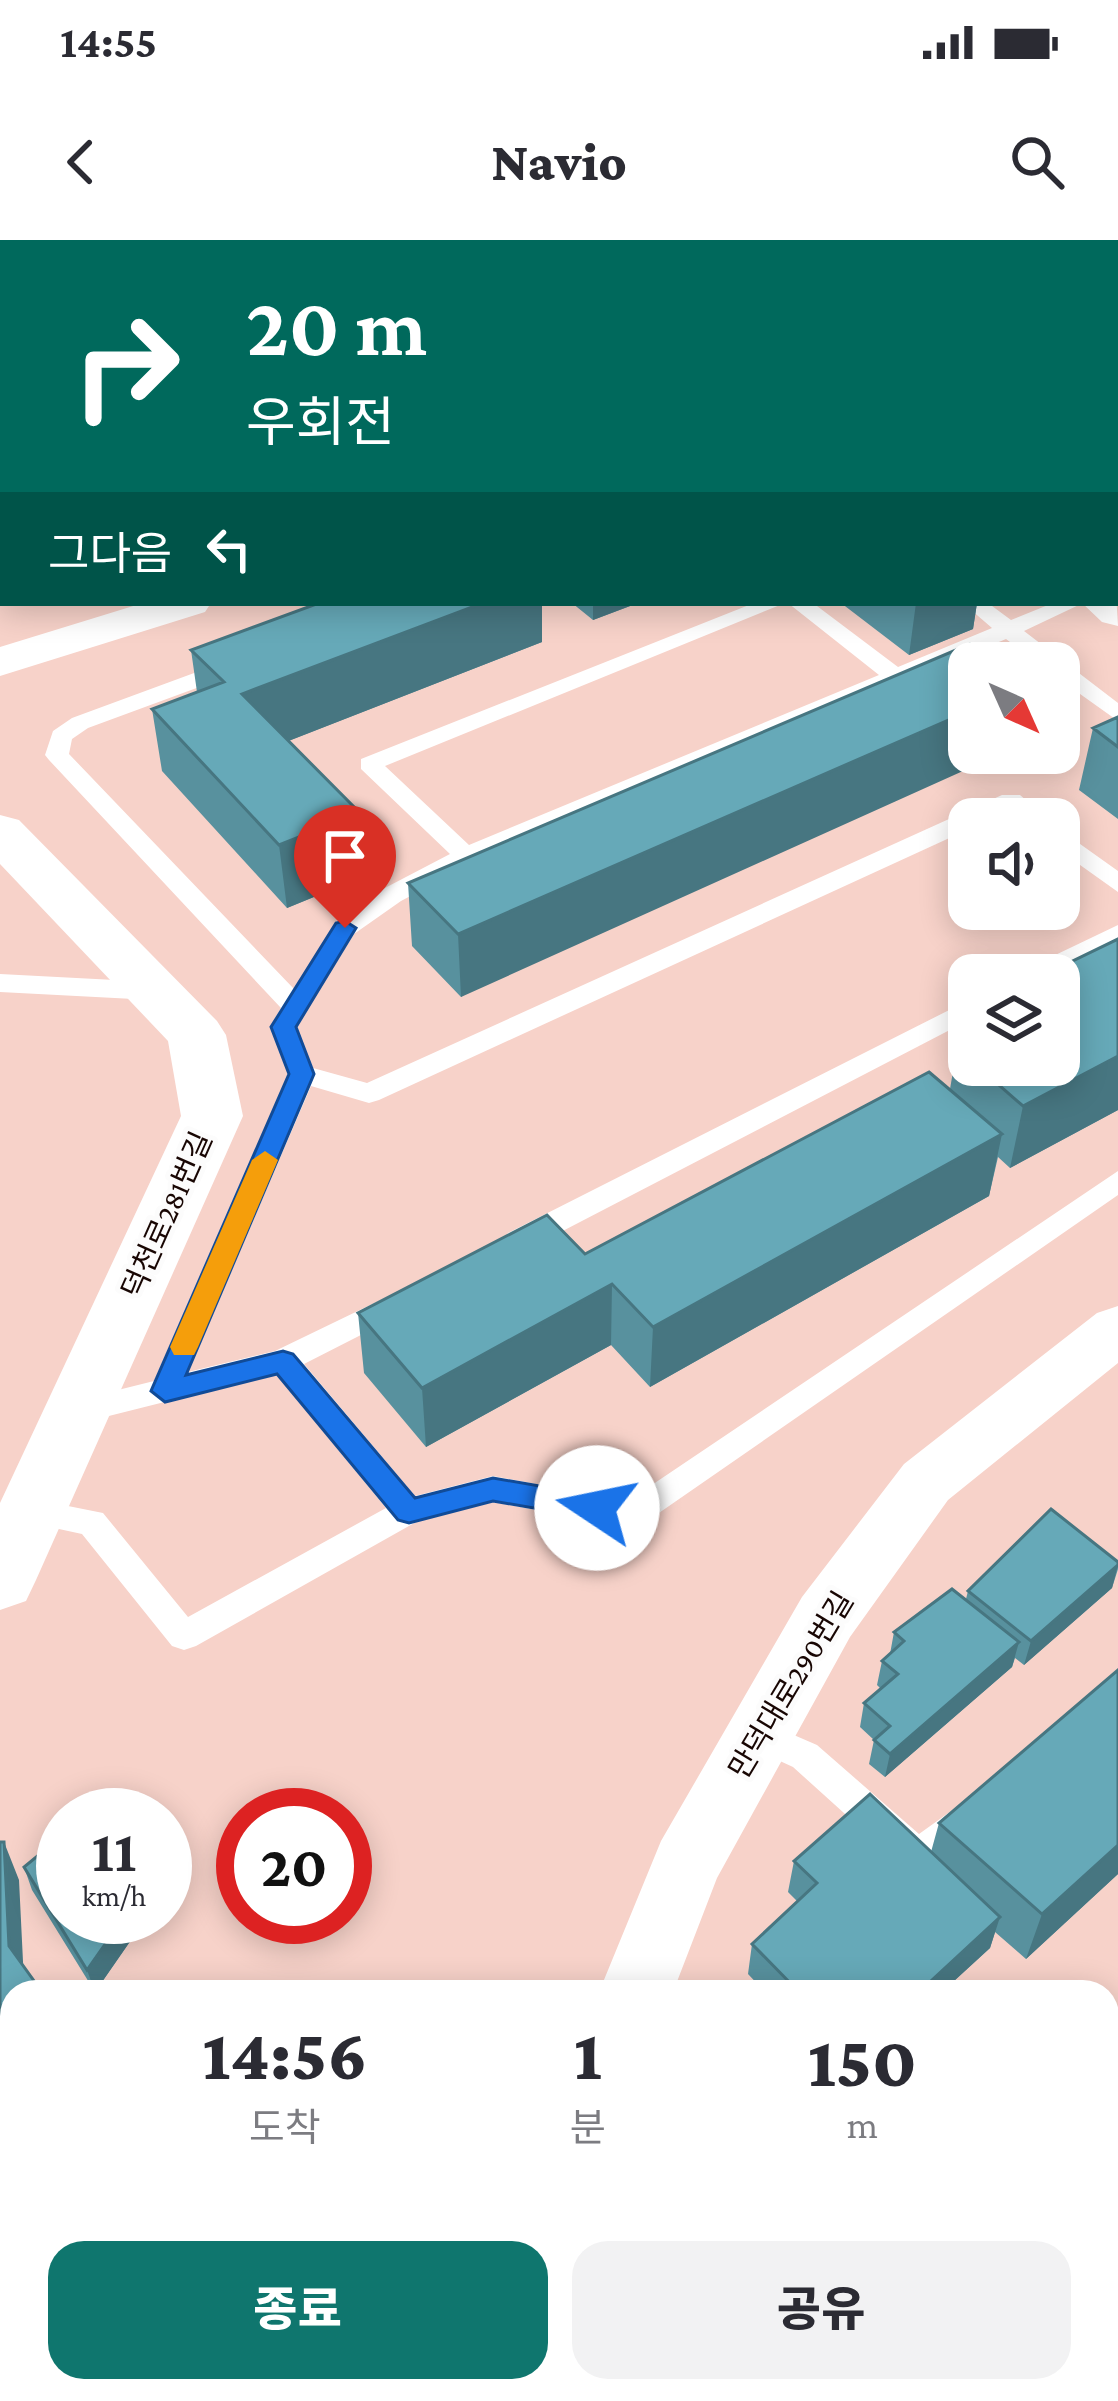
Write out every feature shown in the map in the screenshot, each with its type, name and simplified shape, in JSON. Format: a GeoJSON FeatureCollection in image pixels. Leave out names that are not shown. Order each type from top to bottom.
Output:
{"type":"FeatureCollection","features":[{"type":"Feature","properties":{"kind":"street"},"geometry":{"type":"LineString","coordinates":[[0,662],[180,606]]}},
{"type":"Feature","properties":{"kind":"street","name":"덕천로281번길"},"geometry":{"type":"LineString","coordinates":[[0,832],[196,1036],[212,1116],[0,1580]]}},
{"type":"Feature","properties":{"kind":"street","name":"만덕대로290번길"},"geometry":{"type":"LineString","coordinates":[[641,1980],[686,1864],[826,1617],[926,1482],[1115,1336]]}},
{"type":"Feature","properties":{"kind":"street"},"geometry":{"type":"LineString","coordinates":[[676,1980],[673,1967],[686,1864]]}},
{"type":"Feature","properties":{"kind":"lane"},"geometry":{"type":"LineString","coordinates":[[466,856],[369,764],[766,606]]}},
{"type":"Feature","properties":{"kind":"lane"},"geometry":{"type":"LineString","coordinates":[[803,606],[894,675]]}},
{"type":"Feature","properties":{"kind":"lane"},"geometry":{"type":"LineString","coordinates":[[978,606],[1025,642]]}},
{"type":"Feature","properties":{"kind":"lane"},"geometry":{"type":"LineString","coordinates":[[165,1391],[302,1074],[284,1027],[345,928],[466,856],[1065,606]]}},
{"type":"Feature","properties":{"kind":"lane"},"geometry":{"type":"LineString","coordinates":[[254,659],[80,723],[61,736],[57,755],[296,1007]]}},
{"type":"Feature","properties":{"kind":"lane"},"geometry":{"type":"LineString","coordinates":[[1080,685],[1118,714]]}},
{"type":"Feature","properties":{"kind":"lane"},"geometry":{"type":"LineString","coordinates":[[302,1074],[369,1093],[948,829]]}},
{"type":"Feature","properties":{"kind":"lane"},"geometry":{"type":"LineString","coordinates":[[1080,854],[1118,884]]}},
{"type":"Feature","properties":{"kind":"lane"},"geometry":{"type":"LineString","coordinates":[[1077,954],[1118,933]]}},
{"type":"Feature","properties":{"kind":"lane"},"geometry":{"type":"LineString","coordinates":[[0,983],[153,991]]}},
{"type":"Feature","properties":{"kind":"lane"},"geometry":{"type":"LineString","coordinates":[[491,1255],[948,1020]]}},
{"type":"Feature","properties":{"kind":"lane"},"geometry":{"type":"LineString","coordinates":[[33,1512],[92,1522],[184,1636],[409,1511],[493,1490],[632,1515],[1118,1181]]}},
{"type":"Feature","properties":{"kind":"lane"},"geometry":{"type":"LineString","coordinates":[[77,1412],[283,1361],[429,1287]]}},
{"type":"Feature","properties":{"kind":"lane"},"geometry":{"type":"LineString","coordinates":[[283,1361],[409,1511]]}},
{"type":"Feature","properties":{"kind":"lane"},"geometry":{"type":"LineString","coordinates":[[759,1735],[805,1756],[919,1857],[985,1798]]}},
{"type":"Feature","properties":{"kind":"building"},"geometry":{"type":"Polygon","coordinates":[[[311,606],[475,606],[242,694],[360,813],[279,845],[152,709],[224,682],[191,650],[311,606]]]}},
{"type":"Feature","properties":{"kind":"building"},"geometry":{"type":"Polygon","coordinates":[[[948,653],[948,720],[458,934],[408,883],[948,653]]]}},
{"type":"Feature","properties":{"kind":"building"},"geometry":{"type":"Polygon","coordinates":[[[1118,717],[1118,747],[1093,728],[1118,717]]]}},
{"type":"Feature","properties":{"kind":"building"},"geometry":{"type":"Polygon","coordinates":[[[1118,939],[1118,1056],[1080,1076],[1080,957],[1118,939]]]}},
{"type":"Feature","properties":{"kind":"building"},"geometry":{"type":"Polygon","coordinates":[[[929,1072],[1002,1134],[653,1327],[612,1284],[422,1388],[358,1313],[547,1215],[585,1254],[929,1072]]]}},
{"type":"Feature","properties":{"kind":"building"},"geometry":{"type":"Polygon","coordinates":[[[1000,1086],[1061,1086],[1023,1106],[1000,1086]]]}},
{"type":"Feature","properties":{"kind":"building"},"geometry":{"type":"Polygon","coordinates":[[[1051,1509],[1118,1565],[1031,1641],[968,1591],[1051,1509]]]}},
{"type":"Feature","properties":{"kind":"building"},"geometry":{"type":"Polygon","coordinates":[[[952,1589],[1019,1642],[890,1754],[874,1740],[890,1726],[864,1703],[898,1674],[882,1661],[904,1641],[894,1632],[952,1589]]]}},
{"type":"Feature","properties":{"kind":"building"},"geometry":{"type":"Polygon","coordinates":[[[1118,1670],[1118,1845],[1042,1914],[939,1823],[1118,1670]]]}},
{"type":"Feature","properties":{"kind":"building"},"geometry":{"type":"Polygon","coordinates":[[[870,1794],[1000,1917],[932,1980],[787,1980],[752,1944],[817,1883],[794,1861],[870,1794]]]}},
{"type":"Feature","properties":{"kind":"building"},"geometry":{"type":"Polygon","coordinates":[[[0,1842],[4,1842],[9,1946],[33,1980],[0,1980],[0,1842]]]}},
{"type":"Feature","properties":{"kind":"building"},"geometry":{"type":"Polygon","coordinates":[[[36,1857],[36,1887],[24,1867],[36,1857]]]}},
{"type":"Feature","properties":{"kind":"building"},"geometry":{"type":"Polygon","coordinates":[[[71,1944],[105,1944],[87,1970],[71,1944]]]}},
{"type":"Feature","properties":{"kind":"slow traffic"},"geometry":{"type":"LineString","coordinates":[[184,1347],[265,1160]]}},
{"type":"Feature","properties":{"kind":"route"},"geometry":{"type":"LineString","coordinates":[[345,928],[284,1027],[302,1074],[165,1391],[283,1361],[409,1511],[493,1490],[597,1508]]}}]}
